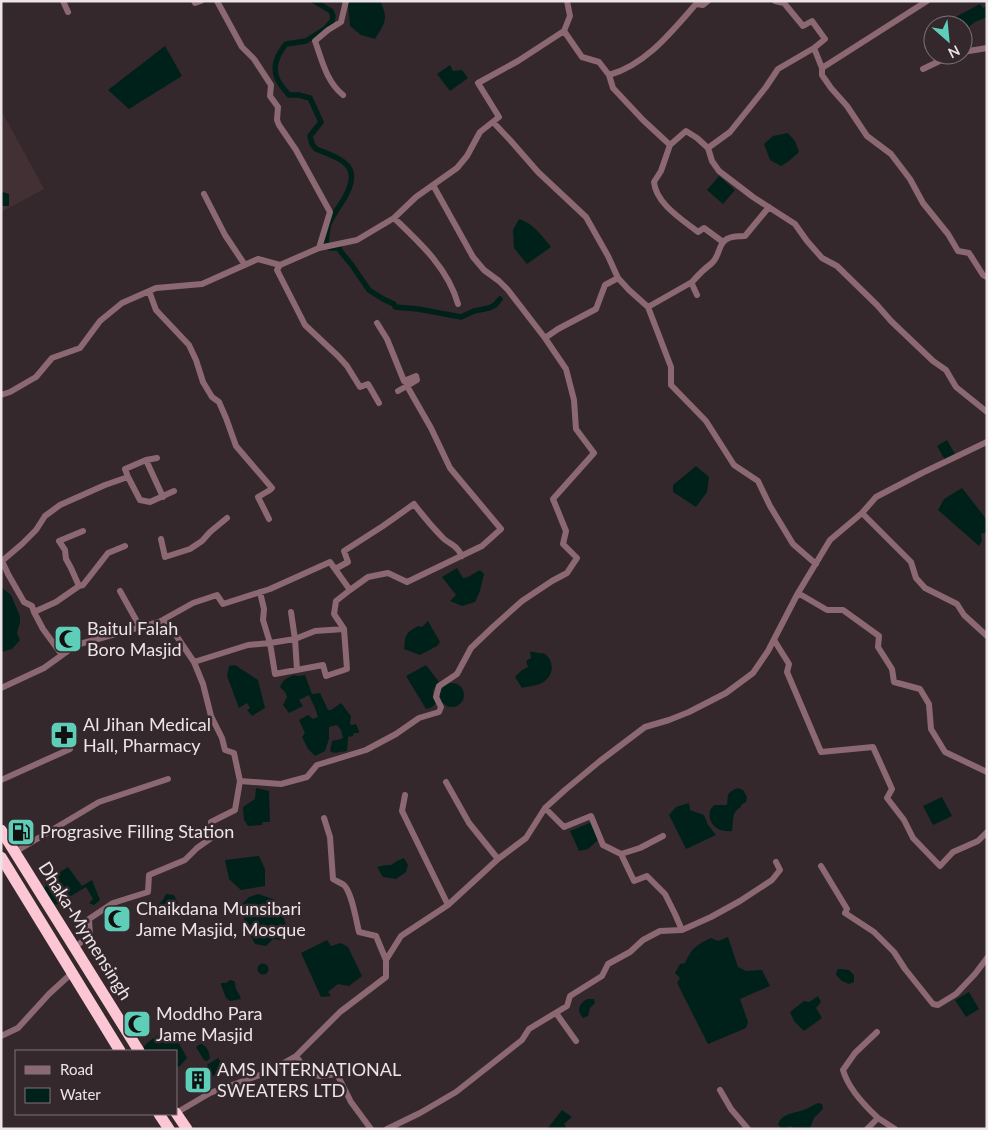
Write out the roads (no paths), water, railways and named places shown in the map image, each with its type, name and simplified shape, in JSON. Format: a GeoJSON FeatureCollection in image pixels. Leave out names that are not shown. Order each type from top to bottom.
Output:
{"type":"FeatureCollection","features":[{"type":"Feature","properties":{"kind":"highway","name":"Dhaka-Mymensingh"},"geometry":{"type":"LineString","coordinates":[[1,830],[138,1050]]}},
{"type":"Feature","properties":{"kind":"highway"},"geometry":{"type":"LineString","coordinates":[[1,857],[119,1050]]}},
{"type":"Feature","properties":{"kind":"highway"},"geometry":{"type":"LineString","coordinates":[[160,1115],[169,1129]]}},
{"type":"Feature","properties":{"kind":"highway"},"geometry":{"type":"LineString","coordinates":[[177,1115],[186,1129]]}},
{"type":"Feature","properties":{"kind":"street"},"geometry":{"type":"LineString","coordinates":[[63,1],[68,12]]}},
{"type":"Feature","properties":{"kind":"street"},"geometry":{"type":"LineString","coordinates":[[194,1],[195,3],[200,1]]}},
{"type":"Feature","properties":{"kind":"street"},"geometry":{"type":"LineString","coordinates":[[217,1],[242,47],[254,58],[271,85],[270,96],[278,107],[279,125],[296,150],[330,212],[319,248]]}},
{"type":"Feature","properties":{"kind":"street"},"geometry":{"type":"LineString","coordinates":[[343,95],[336,90],[328,78],[315,41],[341,22],[346,1]]}},
{"type":"Feature","properties":{"kind":"street"},"geometry":{"type":"LineString","coordinates":[[379,403],[368,384],[360,387],[347,366],[305,324],[277,270],[280,265],[319,248],[357,240],[394,218],[416,197],[457,168],[467,156],[480,132],[499,117],[478,83],[518,62],[564,31],[570,16],[567,1]]}},
{"type":"Feature","properties":{"kind":"street"},"geometry":{"type":"LineString","coordinates":[[609,75],[622,72],[650,52],[696,4],[703,5],[708,1]]}},
{"type":"Feature","properties":{"kind":"street"},"geometry":{"type":"LineString","coordinates":[[708,148],[730,132],[778,69],[825,40],[812,21],[803,26],[784,3],[775,1]]}},
{"type":"Feature","properties":{"kind":"street"},"geometry":{"type":"LineString","coordinates":[[822,68],[927,1]]}},
{"type":"Feature","properties":{"kind":"street"},"geometry":{"type":"LineString","coordinates":[[564,31],[582,57],[599,62],[609,75],[613,88],[670,145]]}},
{"type":"Feature","properties":{"kind":"street"},"geometry":{"type":"LineString","coordinates":[[814,48],[822,68],[822,75],[847,106],[867,136],[891,154],[910,179],[923,204],[948,234],[958,251],[969,253],[983,276],[987,277]]}},
{"type":"Feature","properties":{"kind":"street"},"geometry":{"type":"LineString","coordinates":[[973,50],[987,48]]}},
{"type":"Feature","properties":{"kind":"street"},"geometry":{"type":"LineString","coordinates":[[923,69],[931,65]]}},
{"type":"Feature","properties":{"kind":"street"},"geometry":{"type":"LineString","coordinates":[[493,122],[538,172],[586,217],[618,278],[648,307],[671,367],[671,385],[706,421],[734,465],[758,481],[770,506],[793,544],[816,564]]}},
{"type":"Feature","properties":{"kind":"street"},"geometry":{"type":"LineString","coordinates":[[723,242],[704,228],[698,232],[680,220],[657,194],[654,182],[661,171],[670,145],[686,131],[708,148],[712,161],[719,171],[753,197],[795,224],[807,242],[822,258],[837,266],[891,321],[933,361],[946,370],[956,387],[987,412]]}},
{"type":"Feature","properties":{"kind":"street"},"geometry":{"type":"LineString","coordinates":[[240,781],[281,784],[307,777],[317,765],[366,750],[396,734],[419,718],[439,712],[440,707],[436,697],[439,686],[458,674],[471,648],[522,601],[567,573],[577,558],[563,544],[566,531],[553,499],[594,453],[576,428],[574,400],[566,369],[508,290],[484,270],[473,257],[433,185]]}},
{"type":"Feature","properties":{"kind":"street"},"geometry":{"type":"LineString","coordinates":[[204,194],[225,235],[245,265]]}},
{"type":"Feature","properties":{"kind":"street"},"geometry":{"type":"LineString","coordinates":[[648,307],[692,282],[712,262],[723,242],[728,238],[745,236],[769,206]]}},
{"type":"Feature","properties":{"kind":"street"},"geometry":{"type":"LineString","coordinates":[[394,218],[432,256],[448,280],[458,304]]}},
{"type":"Feature","properties":{"kind":"street"},"geometry":{"type":"LineString","coordinates":[[1,395],[36,377],[52,358],[80,348],[100,321],[122,303],[156,288],[202,284],[258,259],[280,265]]}},
{"type":"Feature","properties":{"kind":"street"},"geometry":{"type":"LineString","coordinates":[[545,338],[596,309],[605,286],[618,278]]}},
{"type":"Feature","properties":{"kind":"street"},"geometry":{"type":"LineString","coordinates":[[692,282],[697,295]]}},
{"type":"Feature","properties":{"kind":"street"},"geometry":{"type":"LineString","coordinates":[[149,291],[156,310],[189,345],[203,382],[212,397],[219,402],[236,446],[272,488],[258,497],[269,519]]}},
{"type":"Feature","properties":{"kind":"street"},"geometry":{"type":"LineString","coordinates":[[377,323],[387,339],[404,381],[416,376],[417,380],[398,391]]}},
{"type":"Feature","properties":{"kind":"street"},"geometry":{"type":"LineString","coordinates":[[260,592],[275,674],[323,665],[326,676],[347,669],[344,629],[334,614],[336,601],[368,577],[388,573],[407,582],[482,546],[501,529],[450,468],[431,428],[407,386]]}},
{"type":"Feature","properties":{"kind":"street"},"geometry":{"type":"LineString","coordinates":[[386,960],[401,936],[448,906],[498,858],[526,838],[545,808],[600,761],[645,727],[689,712],[726,693],[753,673],[768,651],[798,593],[830,540],[862,513],[876,497],[987,442]]}},
{"type":"Feature","properties":{"kind":"street"},"geometry":{"type":"LineString","coordinates":[[157,458],[146,460],[125,469],[128,477],[140,500],[150,502],[174,491]]}},
{"type":"Feature","properties":{"kind":"street"},"geometry":{"type":"LineString","coordinates":[[146,460],[163,497]]}},
{"type":"Feature","properties":{"kind":"street"},"geometry":{"type":"LineString","coordinates":[[62,655],[42,629],[32,606],[24,602],[2,561],[36,530],[44,516],[60,506],[105,485],[128,477]]}},
{"type":"Feature","properties":{"kind":"street"},"geometry":{"type":"LineString","coordinates":[[334,569],[348,562],[344,551],[414,504],[434,529],[458,548],[462,556]]}},
{"type":"Feature","properties":{"kind":"street"},"geometry":{"type":"LineString","coordinates":[[862,513],[911,562],[916,578],[924,588],[957,604],[964,615],[987,636]]}},
{"type":"Feature","properties":{"kind":"street"},"geometry":{"type":"LineString","coordinates":[[161,539],[165,557],[177,554],[190,549],[202,541],[227,518]]}},
{"type":"Feature","properties":{"kind":"street"},"geometry":{"type":"LineString","coordinates":[[79,586],[66,558],[65,550],[59,541],[84,531]]}},
{"type":"Feature","properties":{"kind":"street"},"geometry":{"type":"LineString","coordinates":[[34,612],[56,602],[79,586],[83,586],[108,553],[125,546]]}},
{"type":"Feature","properties":{"kind":"street"},"geometry":{"type":"LineString","coordinates":[[1,688],[44,668],[76,645],[159,622],[193,602],[217,595],[223,604],[270,589],[330,562],[350,590]]}},
{"type":"Feature","properties":{"kind":"street"},"geometry":{"type":"LineString","coordinates":[[120,590],[140,628]]}},
{"type":"Feature","properties":{"kind":"street"},"geometry":{"type":"LineString","coordinates":[[798,593],[826,610],[843,610],[879,636],[878,648],[892,669],[894,682],[920,689],[929,704],[931,729],[945,752],[987,772]]}},
{"type":"Feature","properties":{"kind":"street"},"geometry":{"type":"LineString","coordinates":[[291,612],[298,670]]}},
{"type":"Feature","properties":{"kind":"street"},"geometry":{"type":"LineString","coordinates":[[74,948],[90,935],[89,919],[113,903],[148,892],[149,875],[185,860],[197,848],[214,836],[211,822],[234,810],[240,781],[234,753],[225,750],[222,738],[211,716],[203,684],[194,662],[165,619]]}},
{"type":"Feature","properties":{"kind":"street"},"geometry":{"type":"LineString","coordinates":[[194,662],[248,645],[295,639],[315,631],[344,629]]}},
{"type":"Feature","properties":{"kind":"street"},"geometry":{"type":"LineString","coordinates":[[774,640],[789,664],[786,672],[821,752],[873,747],[892,789],[887,798],[904,820],[913,838],[940,866],[953,852],[978,841],[987,832]]}},
{"type":"Feature","properties":{"kind":"street"},"geometry":{"type":"LineString","coordinates":[[1,780],[70,749]]}},
{"type":"Feature","properties":{"kind":"street"},"geometry":{"type":"LineString","coordinates":[[15,852],[99,802],[168,779]]}},
{"type":"Feature","properties":{"kind":"street"},"geometry":{"type":"LineString","coordinates":[[446,782],[469,823],[498,858]]}},
{"type":"Feature","properties":{"kind":"street"},"geometry":{"type":"LineString","coordinates":[[405,795],[402,811],[448,906]]}},
{"type":"Feature","properties":{"kind":"street"},"geometry":{"type":"LineString","coordinates":[[545,808],[564,827],[591,816],[603,845],[621,854],[634,882],[647,876],[665,894],[682,930]]}},
{"type":"Feature","properties":{"kind":"street"},"geometry":{"type":"LineString","coordinates":[[178,1112],[210,1093],[268,1072],[296,1056],[340,1012],[386,977],[386,960],[376,936],[359,932],[346,889],[343,884],[333,879],[330,837],[324,818]]}},
{"type":"Feature","properties":{"kind":"street"},"geometry":{"type":"LineString","coordinates":[[621,854],[640,848],[663,836]]}},
{"type":"Feature","properties":{"kind":"street"},"geometry":{"type":"LineString","coordinates":[[387,1129],[456,1092],[522,1040],[529,1029],[567,1006],[570,996],[602,976],[608,964],[630,952],[643,940],[660,930],[682,930],[711,917],[772,880],[780,870],[776,862]]}},
{"type":"Feature","properties":{"kind":"street"},"geometry":{"type":"LineString","coordinates":[[821,866],[848,909],[845,913],[874,932],[894,952],[933,1004],[938,1005],[956,994],[987,958]]}},
{"type":"Feature","properties":{"kind":"street"},"geometry":{"type":"LineString","coordinates":[[1,1036],[18,1028],[49,994],[73,972]]}},
{"type":"Feature","properties":{"kind":"street"},"geometry":{"type":"LineString","coordinates":[[556,1012],[576,1041]]}},
{"type":"Feature","properties":{"kind":"street"},"geometry":{"type":"LineString","coordinates":[[877,1032],[855,1053],[844,1070],[845,1078],[865,1106],[878,1118],[895,1129]]}},
{"type":"Feature","properties":{"kind":"street"},"geometry":{"type":"LineString","coordinates":[[296,1056],[308,1073],[320,1076],[337,1074],[360,1117],[371,1129]]}},
{"type":"Feature","properties":{"kind":"street"},"geometry":{"type":"LineString","coordinates":[[720,1090],[731,1109],[748,1129]]}},
{"type":"Feature","properties":{"kind":"street"},"geometry":{"type":"LineString","coordinates":[[867,1129],[878,1118]]}},
{"type":"Feature","properties":{"kind":"water"},"geometry":{"type":"Polygon","coordinates":[[[349,1],[380,1],[385,21],[375,39],[361,35],[350,26],[349,1]]]}},
{"type":"Feature","properties":{"kind":"water"},"geometry":{"type":"Polygon","coordinates":[[[980,4],[983,8],[987,6],[987,17],[973,24],[973,15],[959,15],[980,4]]]}},
{"type":"Feature","properties":{"kind":"water"},"geometry":{"type":"Polygon","coordinates":[[[165,46],[182,76],[129,109],[108,90],[165,46]]]}},
{"type":"Feature","properties":{"kind":"water"},"geometry":{"type":"Polygon","coordinates":[[[450,65],[453,71],[462,70],[468,78],[450,91],[437,74],[450,65]]]}},
{"type":"Feature","properties":{"kind":"water"},"geometry":{"type":"Polygon","coordinates":[[[788,133],[795,141],[799,152],[781,166],[770,160],[764,144],[773,136],[788,133]]]}},
{"type":"Feature","properties":{"kind":"water"},"geometry":{"type":"Polygon","coordinates":[[[719,176],[735,190],[723,204],[707,190],[719,176]]]}},
{"type":"Feature","properties":{"kind":"water"},"geometry":{"type":"Polygon","coordinates":[[[3,192],[9,194],[9,206],[1,206],[1,194],[3,192]]]}},
{"type":"Feature","properties":{"kind":"water"},"geometry":{"type":"Polygon","coordinates":[[[519,219],[541,234],[551,247],[527,264],[514,248],[513,230],[519,219]]]}},
{"type":"Feature","properties":{"kind":"water"},"geometry":{"type":"Polygon","coordinates":[[[947,440],[955,454],[945,460],[937,446],[947,440]]]}},
{"type":"Feature","properties":{"kind":"water"},"geometry":{"type":"Polygon","coordinates":[[[696,466],[709,477],[707,492],[696,507],[673,492],[673,485],[696,466]]]}},
{"type":"Feature","properties":{"kind":"water"},"geometry":{"type":"Polygon","coordinates":[[[962,488],[987,520],[987,532],[981,534],[982,541],[979,546],[938,510],[944,499],[962,488]]]}},
{"type":"Feature","properties":{"kind":"water"},"geometry":{"type":"Polygon","coordinates":[[[457,568],[463,578],[480,570],[484,574],[475,602],[462,606],[450,601],[456,595],[442,577],[457,568]]]}},
{"type":"Feature","properties":{"kind":"water"},"geometry":{"type":"Polygon","coordinates":[[[1,587],[11,595],[20,616],[17,633],[20,640],[12,649],[1,652],[1,587]]]}},
{"type":"Feature","properties":{"kind":"water"},"geometry":{"type":"Polygon","coordinates":[[[428,621],[440,642],[437,646],[420,655],[404,649],[405,639],[409,632],[418,626],[422,627],[428,621]]]}},
{"type":"Feature","properties":{"kind":"water"},"geometry":{"type":"Polygon","coordinates":[[[530,652],[546,655],[551,662],[552,669],[549,677],[544,682],[522,688],[515,677],[528,667],[526,661],[531,658],[530,652]]]}},
{"type":"Feature","properties":{"kind":"water"},"geometry":{"type":"Polygon","coordinates":[[[235,665],[258,680],[265,708],[252,716],[247,710],[250,708],[247,703],[239,708],[227,676],[229,666],[235,665]]]}},
{"type":"Feature","properties":{"kind":"water"},"geometry":{"type":"Polygon","coordinates":[[[426,665],[439,682],[433,692],[436,703],[431,708],[426,709],[406,676],[426,665]]]}},
{"type":"Feature","properties":{"kind":"water"},"geometry":{"type":"Polygon","coordinates":[[[294,675],[305,675],[312,694],[320,693],[328,710],[341,703],[351,716],[350,723],[351,725],[356,724],[359,733],[354,733],[353,736],[348,737],[347,751],[334,753],[330,751],[332,741],[343,738],[341,730],[337,725],[329,727],[329,739],[325,751],[315,756],[308,749],[302,737],[305,733],[299,720],[308,715],[313,719],[318,717],[309,695],[299,700],[303,706],[289,713],[283,705],[287,697],[280,687],[285,679],[294,675]]]}},
{"type":"Feature","properties":{"kind":"water"},"geometry":{"type":"Polygon","coordinates":[[[452,683],[461,686],[464,695],[461,704],[452,707],[443,704],[440,695],[443,686],[452,683]]]}},
{"type":"Feature","properties":{"kind":"water"},"geometry":{"type":"Polygon","coordinates":[[[256,788],[269,791],[270,822],[263,822],[262,825],[248,826],[244,820],[243,807],[255,799],[256,788]]]}},
{"type":"Feature","properties":{"kind":"water"},"geometry":{"type":"Polygon","coordinates":[[[738,788],[743,790],[747,797],[746,802],[734,814],[732,831],[719,829],[711,822],[710,810],[714,805],[727,805],[728,794],[738,788]]]}},
{"type":"Feature","properties":{"kind":"water"},"geometry":{"type":"Polygon","coordinates":[[[942,797],[952,816],[933,825],[923,806],[942,797]]]}},
{"type":"Feature","properties":{"kind":"water"},"geometry":{"type":"Polygon","coordinates":[[[689,803],[690,810],[704,815],[708,825],[716,835],[686,849],[669,815],[676,807],[689,803]]]}},
{"type":"Feature","properties":{"kind":"water"},"geometry":{"type":"Polygon","coordinates":[[[592,822],[598,840],[588,849],[579,851],[570,831],[592,822]]]}},
{"type":"Feature","properties":{"kind":"water"},"geometry":{"type":"Polygon","coordinates":[[[259,856],[265,869],[265,886],[241,890],[229,879],[225,860],[259,856]]]}},
{"type":"Feature","properties":{"kind":"water"},"geometry":{"type":"Polygon","coordinates":[[[404,858],[408,865],[406,872],[396,879],[383,877],[377,867],[391,865],[404,858]]]}},
{"type":"Feature","properties":{"kind":"water"},"geometry":{"type":"Polygon","coordinates":[[[68,867],[82,886],[92,880],[100,900],[94,905],[89,903],[93,899],[86,887],[56,905],[52,902],[44,889],[45,881],[68,867]]]}},
{"type":"Feature","properties":{"kind":"water"},"geometry":{"type":"Polygon","coordinates":[[[166,894],[174,895],[181,909],[167,916],[162,914],[158,905],[166,894]]]}},
{"type":"Feature","properties":{"kind":"water"},"geometry":{"type":"Polygon","coordinates":[[[258,894],[276,900],[285,921],[287,932],[280,940],[273,939],[266,946],[255,944],[245,925],[242,904],[249,897],[258,894]]]}},
{"type":"Feature","properties":{"kind":"water"},"geometry":{"type":"Polygon","coordinates":[[[728,937],[738,967],[746,971],[762,970],[770,986],[740,999],[748,1022],[746,1028],[708,1044],[677,983],[680,978],[675,973],[680,964],[685,963],[692,950],[698,945],[711,938],[718,941],[728,937]]]}},
{"type":"Feature","properties":{"kind":"water"},"geometry":{"type":"Polygon","coordinates":[[[327,940],[331,946],[341,943],[348,947],[362,976],[349,986],[338,984],[328,992],[331,996],[321,997],[301,953],[327,940]]]}},
{"type":"Feature","properties":{"kind":"water"},"geometry":{"type":"Polygon","coordinates":[[[263,963],[269,969],[263,975],[257,969],[263,963]]]}},
{"type":"Feature","properties":{"kind":"water"},"geometry":{"type":"Polygon","coordinates":[[[837,970],[849,970],[854,975],[854,982],[849,984],[842,981],[836,975],[837,970]]]}},
{"type":"Feature","properties":{"kind":"water"},"geometry":{"type":"Polygon","coordinates":[[[230,980],[234,981],[241,999],[230,1001],[226,998],[221,983],[226,983],[230,980]]]}},
{"type":"Feature","properties":{"kind":"water"},"geometry":{"type":"Polygon","coordinates":[[[969,992],[979,1009],[966,1017],[955,1000],[969,992]]]}},
{"type":"Feature","properties":{"kind":"water"},"geometry":{"type":"Polygon","coordinates":[[[818,996],[821,1002],[816,1008],[822,1018],[804,1031],[794,1021],[790,1012],[804,1001],[809,1002],[818,996]]]}},
{"type":"Feature","properties":{"kind":"water"},"geometry":{"type":"Polygon","coordinates":[[[587,999],[594,999],[595,1003],[590,1008],[588,1016],[583,1018],[579,1007],[587,999]]]}},
{"type":"Feature","properties":{"kind":"water"},"geometry":{"type":"Polygon","coordinates":[[[169,1031],[175,1036],[187,1058],[180,1066],[178,1067],[178,1050],[144,1050],[143,1048],[155,1037],[169,1031]]]}},
{"type":"Feature","properties":{"kind":"water"},"geometry":{"type":"Polygon","coordinates":[[[200,1044],[206,1047],[208,1051],[210,1058],[207,1061],[204,1060],[196,1047],[200,1044]]]}},
{"type":"Feature","properties":{"kind":"water"},"geometry":{"type":"Polygon","coordinates":[[[218,1058],[225,1067],[226,1073],[213,1076],[207,1065],[218,1058]]]}},
{"type":"Feature","properties":{"kind":"water"},"geometry":{"type":"Polygon","coordinates":[[[818,1103],[822,1104],[823,1108],[814,1118],[810,1128],[794,1129],[791,1126],[783,1129],[778,1125],[786,1116],[818,1103]]]}},
{"type":"Feature","properties":{"kind":"water"},"geometry":{"type":"Polygon","coordinates":[[[562,1110],[572,1117],[564,1124],[567,1129],[547,1129],[562,1110]]]}},
{"type":"Feature","properties":{"kind":"waterway"},"geometry":{"type":"LineString","coordinates":[[314,1],[331,11],[332,21],[325,29],[306,41],[286,44],[278,56],[275,69],[278,80],[289,95],[310,98],[321,122],[310,136],[312,144],[316,149],[341,160],[350,170],[352,177],[350,186],[329,224],[326,243]]}},
{"type":"Feature","properties":{"kind":"waterway"},"geometry":{"type":"LineString","coordinates":[[330,248],[339,248],[369,290],[394,304],[395,307],[461,317],[474,311],[489,308],[500,299]]}},
{"type":"Feature","properties":{"kind":"place","name":"Baitul Falah Boro Masjid"},"geometry":{"type":"Point","coordinates":[68,639]}},
{"type":"Feature","properties":{"kind":"place","name":"Al Jihan Medical Hall, Pharmacy"},"geometry":{"type":"Point","coordinates":[64,735]}},
{"type":"Feature","properties":{"kind":"place","name":"Prograsive Filling Station"},"geometry":{"type":"Point","coordinates":[21,832]}},
{"type":"Feature","properties":{"kind":"place","name":"Chaikdana Munsibari Jame Masjid, Mosque"},"geometry":{"type":"Point","coordinates":[117,919]}},
{"type":"Feature","properties":{"kind":"place","name":"Moddho Para Jame Masjid"},"geometry":{"type":"Point","coordinates":[137,1024]}},
{"type":"Feature","properties":{"kind":"place","name":"AMS INTERNATIONAL SWEATERS LTD"},"geometry":{"type":"Point","coordinates":[198,1080]}}]}
